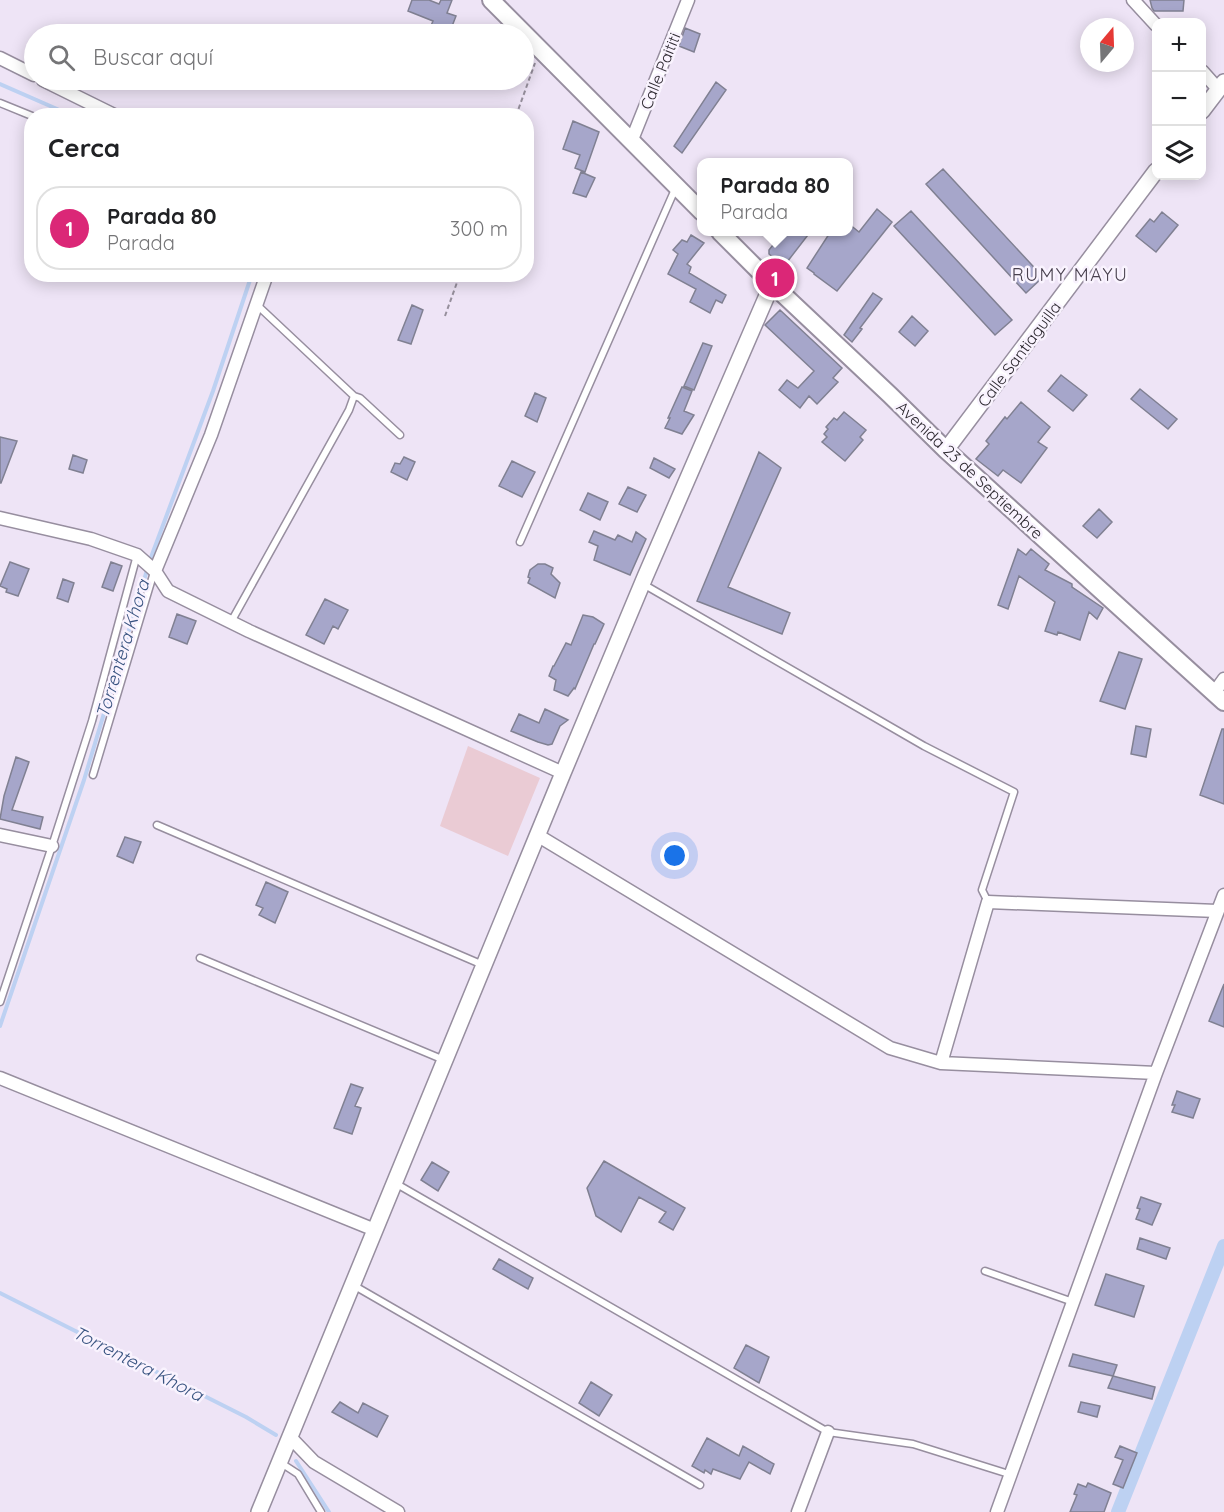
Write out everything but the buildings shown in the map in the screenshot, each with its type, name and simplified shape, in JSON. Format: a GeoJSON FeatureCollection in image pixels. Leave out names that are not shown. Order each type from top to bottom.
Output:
{"type":"FeatureCollection","features":[{"type":"Feature","properties":{"kind":"main road"},"geometry":{"type":"LineString","coordinates":[[491,0],[515,24]]}},
{"type":"Feature","properties":{"kind":"main road"},"geometry":{"type":"LineString","coordinates":[[534,43],[697,208]]}},
{"type":"Feature","properties":{"kind":"main road","name":"Avenida 23 de Septiembre"},"geometry":{"type":"LineString","coordinates":[[725,236],[946,450],[1221,692]]}},
{"type":"Feature","properties":{"kind":"street","name":"Calle Paititi"},"geometry":{"type":"LineString","coordinates":[[631,142],[688,0]]}},
{"type":"Feature","properties":{"kind":"street"},"geometry":{"type":"LineString","coordinates":[[1133,0],[1152,21]]}},
{"type":"Feature","properties":{"kind":"street"},"geometry":{"type":"LineString","coordinates":[[0,58],[24,70]]}},
{"type":"Feature","properties":{"kind":"street"},"geometry":{"type":"LineString","coordinates":[[1203,72],[1221,85],[1206,106]]}},
{"type":"Feature","properties":{"kind":"street"},"geometry":{"type":"LineString","coordinates":[[64,90],[100,108]]}},
{"type":"Feature","properties":{"kind":"street","name":"Calle Santiaguilla"},"geometry":{"type":"LineString","coordinates":[[946,450],[1152,176]]}},
{"type":"Feature","properties":{"kind":"street"},"geometry":{"type":"LineString","coordinates":[[155,571],[211,435],[264,282]]}},
{"type":"Feature","properties":{"kind":"street"},"geometry":{"type":"LineString","coordinates":[[259,1512],[642,583],[772,284]]}},
{"type":"Feature","properties":{"kind":"street"},"geometry":{"type":"LineString","coordinates":[[0,518],[91,539],[137,555],[155,571],[168,591],[563,773]]}},
{"type":"Feature","properties":{"kind":"street"},"geometry":{"type":"LineString","coordinates":[[0,835],[52,846]]}},
{"type":"Feature","properties":{"kind":"street"},"geometry":{"type":"LineString","coordinates":[[537,835],[890,1048],[940,1063],[1156,1073]]}},
{"type":"Feature","properties":{"kind":"street"},"geometry":{"type":"LineString","coordinates":[[997,1512],[1156,1073],[1224,895]]}},
{"type":"Feature","properties":{"kind":"street"},"geometry":{"type":"LineString","coordinates":[[940,1063],[988,903],[1218,911]]}},
{"type":"Feature","properties":{"kind":"street"},"geometry":{"type":"LineString","coordinates":[[0,1078],[375,1230]]}},
{"type":"Feature","properties":{"kind":"street"},"geometry":{"type":"LineString","coordinates":[[798,1512],[828,1432]]}},
{"type":"Feature","properties":{"kind":"street"},"geometry":{"type":"LineString","coordinates":[[290,1437],[314,1462],[398,1512]]}},
{"type":"Feature","properties":{"kind":"lane"},"geometry":{"type":"LineString","coordinates":[[0,103],[24,113]]}},
{"type":"Feature","properties":{"kind":"lane"},"geometry":{"type":"LineString","coordinates":[[520,542],[676,187]]}},
{"type":"Feature","properties":{"kind":"lane"},"geometry":{"type":"LineString","coordinates":[[256,305],[399,435]]}},
{"type":"Feature","properties":{"kind":"lane"},"geometry":{"type":"LineString","coordinates":[[231,622],[349,410],[354,396]]}},
{"type":"Feature","properties":{"kind":"lane"},"geometry":{"type":"LineString","coordinates":[[0,1002],[92,721],[137,555]]}},
{"type":"Feature","properties":{"kind":"lane"},"geometry":{"type":"LineString","coordinates":[[93,775],[155,571]]}},
{"type":"Feature","properties":{"kind":"lane"},"geometry":{"type":"LineString","coordinates":[[642,583],[924,746],[1014,792],[982,890],[988,903]]}},
{"type":"Feature","properties":{"kind":"lane"},"geometry":{"type":"LineString","coordinates":[[158,825],[483,965]]}},
{"type":"Feature","properties":{"kind":"lane"},"geometry":{"type":"LineString","coordinates":[[200,958],[445,1060]]}},
{"type":"Feature","properties":{"kind":"lane"},"geometry":{"type":"LineString","coordinates":[[394,1183],[828,1432],[913,1444],[1012,1475]]}},
{"type":"Feature","properties":{"kind":"lane"},"geometry":{"type":"LineString","coordinates":[[985,1271],[1074,1302]]}},
{"type":"Feature","properties":{"kind":"lane"},"geometry":{"type":"LineString","coordinates":[[353,1285],[700,1485]]}},
{"type":"Feature","properties":{"kind":"lane"},"geometry":{"type":"LineString","coordinates":[[280,1462],[298,1474],[321,1512]]}},
{"type":"Feature","properties":{"kind":"path"},"geometry":{"type":"LineString","coordinates":[[534,66],[540,49]]}},
{"type":"Feature","properties":{"kind":"path"},"geometry":{"type":"LineString","coordinates":[[519,108],[525,90]]}},
{"type":"Feature","properties":{"kind":"path"},"geometry":{"type":"LineString","coordinates":[[445,316],[457,282]]}},
{"type":"Feature","properties":{"kind":"shaded area"},"geometry":{"type":"Polygon","coordinates":[[[468,746],[540,778],[508,856],[440,826],[468,746]]]}},
{"type":"Feature","properties":{"kind":"waterway","name":"Torrentera Khora"},"geometry":{"type":"LineString","coordinates":[[0,84],[55,108]]}},
{"type":"Feature","properties":{"kind":"waterway","name":"Torrentera Khora"},"geometry":{"type":"LineString","coordinates":[[0,1026],[84,780],[150,560],[213,391],[249,282]]}},
{"type":"Feature","properties":{"kind":"waterway"},"geometry":{"type":"LineString","coordinates":[[1118,1512],[1224,1246]]}},
{"type":"Feature","properties":{"kind":"waterway","name":"Torrentera Khora"},"geometry":{"type":"LineString","coordinates":[[0,1293],[246,1417],[276,1435]]}},
{"type":"Feature","properties":{"kind":"waterway","name":"Torrentera Khora"},"geometry":{"type":"LineString","coordinates":[[296,1461],[329,1512]]}},
{"type":"Feature","properties":{"kind":"place","name":"Parada 80"},"geometry":{"type":"Point","coordinates":[775,278]}},
{"type":"Feature","properties":{"kind":"district","name":"RUMY MAYU"},"geometry":{"type":"Point","coordinates":[1070,275]}}]}
